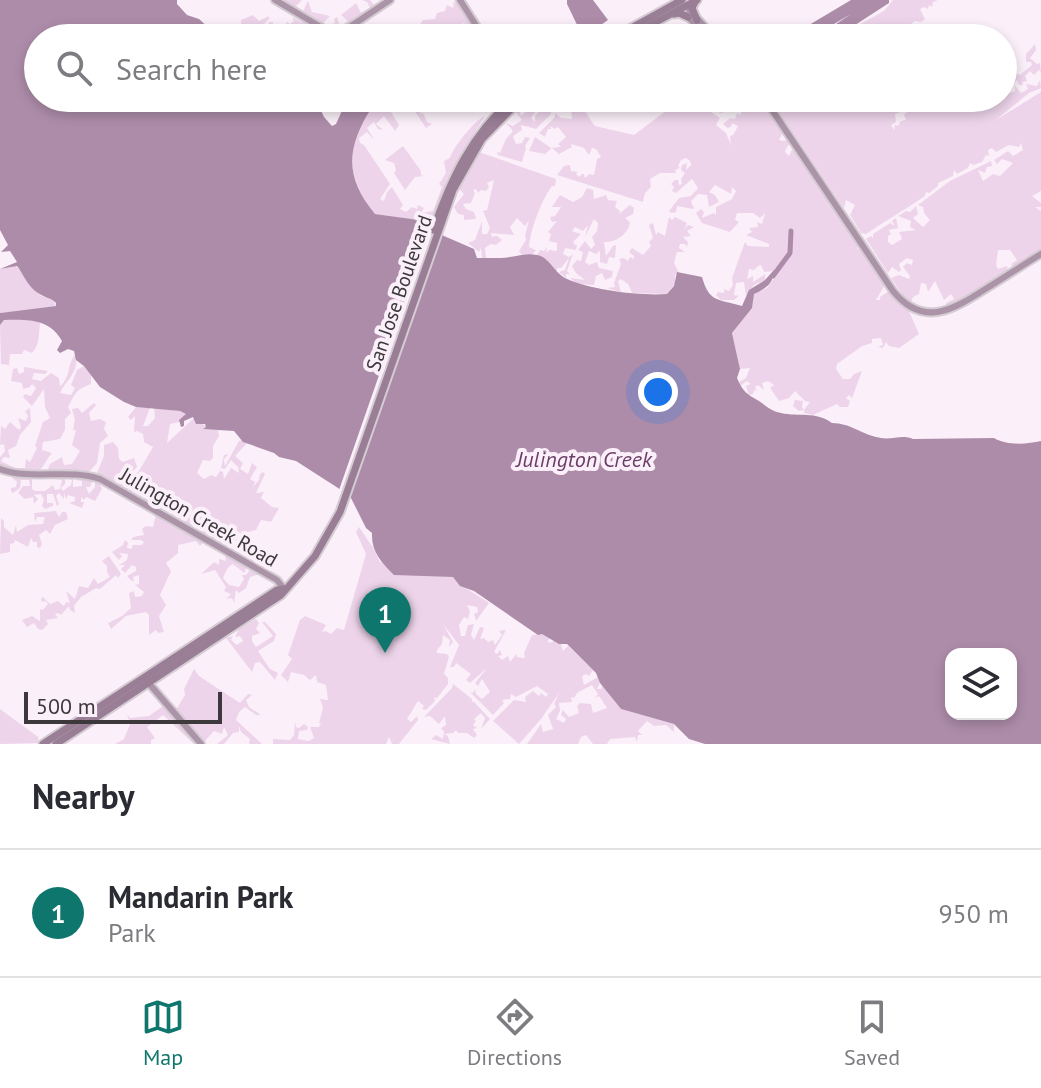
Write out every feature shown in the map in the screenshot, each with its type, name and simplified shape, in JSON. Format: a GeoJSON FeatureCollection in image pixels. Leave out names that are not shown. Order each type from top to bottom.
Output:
{"type":"FeatureCollection","features":[{"type":"Feature","properties":{"kind":"main road"},"geometry":{"type":"LineString","coordinates":[[639,24],[678,3],[696,0]]}},
{"type":"Feature","properties":{"kind":"main road"},"geometry":{"type":"LineString","coordinates":[[696,0],[692,8],[697,20]]}},
{"type":"Feature","properties":{"kind":"main road"},"geometry":{"type":"LineString","coordinates":[[649,24],[678,3]]}},
{"type":"Feature","properties":{"kind":"main road"},"geometry":{"type":"LineString","coordinates":[[655,24],[676,13],[688,17]]}},
{"type":"Feature","properties":{"kind":"main road","name":"San Jose Boulevard"},"geometry":{"type":"LineString","coordinates":[[46,743],[281,595],[315,556],[342,500],[462,158],[484,127],[502,112]]}},
{"type":"Feature","properties":{"kind":"main road","name":"San Jose Boulevard"},"geometry":{"type":"LineString","coordinates":[[438,222],[468,160],[506,112]]}},
{"type":"Feature","properties":{"kind":"main road","name":"San Jose Boulevard"},"geometry":{"type":"LineString","coordinates":[[56,744],[96,714]]}},
{"type":"Feature","properties":{"kind":"street"},"geometry":{"type":"LineString","coordinates":[[275,0],[316,24]]}},
{"type":"Feature","properties":{"kind":"street"},"geometry":{"type":"LineString","coordinates":[[354,24],[390,0]]}},
{"type":"Feature","properties":{"kind":"street"},"geometry":{"type":"LineString","coordinates":[[460,0],[475,24]]}},
{"type":"Feature","properties":{"kind":"street"},"geometry":{"type":"LineString","coordinates":[[678,3],[696,24]]}},
{"type":"Feature","properties":{"kind":"street"},"geometry":{"type":"LineString","coordinates":[[678,3],[700,24]]}},
{"type":"Feature","properties":{"kind":"street"},"geometry":{"type":"LineString","coordinates":[[773,112],[893,291],[911,307],[929,313],[951,310],[1041,254]]}},
{"type":"Feature","properties":{"kind":"street","name":"Julington Creek Road"},"geometry":{"type":"LineString","coordinates":[[0,469],[31,475],[76,473],[100,479],[277,580],[284,589]]}},
{"type":"Feature","properties":{"kind":"street"},"geometry":{"type":"LineString","coordinates":[[147,681],[201,744]]}},
{"type":"Feature","properties":{"kind":"shaded area"},"geometry":{"type":"Polygon","coordinates":[[[278,0],[302,0],[296,6],[303,11],[308,1],[312,12],[330,16],[324,24],[316,24],[278,0]]]}},
{"type":"Feature","properties":{"kind":"shaded area"},"geometry":{"type":"Polygon","coordinates":[[[362,0],[370,0],[375,6],[350,24],[343,24],[348,21],[341,15],[356,3],[361,13],[370,8],[362,0]]]}},
{"type":"Feature","properties":{"kind":"shaded area"},"geometry":{"type":"Polygon","coordinates":[[[454,0],[455,3],[459,1],[472,24],[420,24],[423,20],[435,19],[447,5],[453,8],[454,0]]]}},
{"type":"Feature","properties":{"kind":"shaded area"},"geometry":{"type":"Polygon","coordinates":[[[893,0],[938,0],[928,9],[920,9],[925,19],[921,22],[860,24],[884,11],[893,0]]]}},
{"type":"Feature","properties":{"kind":"shaded area"},"geometry":{"type":"Polygon","coordinates":[[[253,15],[259,21],[269,16],[264,24],[241,24],[241,20],[253,15]]]}},
{"type":"Feature","properties":{"kind":"shaded area"},"geometry":{"type":"Polygon","coordinates":[[[292,17],[307,24],[290,24],[294,21],[292,17]]]}},
{"type":"Feature","properties":{"kind":"shaded area"},"geometry":{"type":"Polygon","coordinates":[[[1035,44],[1036,50],[1030,58],[1040,63],[1041,72],[1039,70],[1034,75],[1030,71],[1025,76],[1027,81],[1019,85],[1017,74],[1032,65],[1026,62],[1026,54],[1035,44]]]}},
{"type":"Feature","properties":{"kind":"shaded area"},"geometry":{"type":"Polygon","coordinates":[[[1040,80],[1041,88],[1017,103],[1017,88],[1021,93],[1028,89],[1026,84],[1037,86],[1040,80]]]}},
{"type":"Feature","properties":{"kind":"shaded area"},"geometry":{"type":"Polygon","coordinates":[[[1041,92],[1041,191],[1032,196],[1041,203],[1041,207],[1035,207],[1041,211],[1041,250],[1013,267],[1011,264],[1017,260],[1010,250],[998,250],[996,265],[998,269],[1007,266],[1008,271],[946,309],[946,303],[954,299],[951,294],[944,300],[935,281],[928,292],[926,284],[921,283],[919,294],[913,297],[910,305],[891,278],[899,275],[909,279],[903,267],[907,263],[912,265],[913,260],[907,258],[899,264],[899,272],[892,267],[888,273],[866,239],[873,238],[873,234],[890,223],[895,226],[892,221],[896,218],[898,228],[889,230],[891,234],[888,236],[888,242],[892,245],[902,239],[899,232],[916,230],[910,227],[911,221],[898,216],[916,206],[918,214],[913,218],[923,227],[930,220],[923,207],[918,205],[950,181],[991,161],[992,166],[987,167],[985,173],[978,170],[983,181],[993,174],[1000,176],[1013,163],[1002,159],[997,164],[994,160],[1008,151],[1013,156],[1023,150],[1021,143],[1019,147],[1009,145],[996,152],[992,148],[988,150],[989,156],[986,155],[982,162],[970,163],[968,168],[957,174],[954,170],[953,176],[938,183],[925,196],[866,234],[861,233],[850,215],[855,205],[846,200],[844,208],[779,112],[900,112],[895,114],[896,122],[891,125],[894,130],[895,125],[906,120],[904,115],[907,112],[1006,112],[996,120],[1009,112],[1017,112],[1017,107],[1041,92]]]}},
{"type":"Feature","properties":{"kind":"shaded area"},"geometry":{"type":"Polygon","coordinates":[[[368,112],[391,112],[399,125],[395,131],[384,116],[376,124],[383,130],[378,129],[374,122],[367,128],[375,141],[367,132],[359,138],[390,184],[380,199],[384,201],[392,187],[403,205],[400,209],[406,212],[412,207],[417,209],[418,205],[424,208],[421,213],[433,211],[442,187],[439,184],[446,173],[444,161],[450,158],[455,147],[485,116],[447,179],[429,226],[419,220],[375,214],[363,197],[354,177],[351,156],[355,136],[368,112]]]}},
{"type":"Feature","properties":{"kind":"shaded area"},"geometry":{"type":"Polygon","coordinates":[[[415,112],[423,113],[427,122],[432,124],[426,128],[415,112]]]}},
{"type":"Feature","properties":{"kind":"shaded area"},"geometry":{"type":"Polygon","coordinates":[[[516,112],[520,112],[521,116],[526,112],[534,112],[531,118],[535,122],[539,112],[551,112],[536,129],[521,125],[522,130],[513,136],[516,144],[522,143],[525,137],[530,138],[522,162],[498,155],[497,152],[500,153],[513,131],[506,123],[513,126],[522,120],[516,112]]]}},
{"type":"Feature","properties":{"kind":"shaded area"},"geometry":{"type":"Polygon","coordinates":[[[571,112],[585,112],[595,126],[634,135],[664,112],[711,112],[720,118],[716,125],[726,133],[731,145],[730,136],[738,126],[732,123],[727,128],[723,124],[730,118],[735,119],[737,113],[769,112],[784,130],[779,140],[785,141],[788,136],[790,143],[785,152],[789,156],[792,150],[796,151],[803,159],[851,235],[859,242],[857,249],[862,248],[871,266],[886,283],[876,300],[889,291],[908,309],[919,334],[899,348],[886,342],[883,348],[878,347],[883,345],[881,338],[872,339],[872,343],[862,346],[837,364],[836,369],[843,379],[850,379],[862,371],[852,398],[849,395],[846,398],[850,401],[848,407],[837,404],[813,415],[804,413],[810,402],[795,391],[789,398],[779,401],[770,388],[774,385],[768,381],[762,383],[764,390],[758,385],[755,387],[757,391],[749,395],[746,386],[751,384],[747,381],[740,386],[739,382],[746,378],[750,368],[740,369],[732,333],[748,312],[754,294],[767,288],[778,273],[764,272],[761,265],[754,270],[749,269],[747,279],[753,276],[753,282],[765,274],[765,280],[754,285],[746,296],[744,282],[736,283],[734,295],[739,296],[734,300],[721,300],[716,295],[718,292],[724,293],[724,289],[729,291],[733,285],[732,278],[745,242],[748,246],[769,247],[769,244],[746,235],[752,232],[749,228],[758,227],[757,222],[762,224],[765,213],[760,218],[753,213],[737,213],[735,220],[739,222],[730,232],[702,223],[696,213],[701,209],[704,212],[702,218],[716,215],[716,207],[732,199],[736,191],[732,187],[731,194],[715,185],[709,192],[719,202],[709,207],[707,195],[698,194],[691,201],[695,206],[693,209],[677,206],[676,212],[671,213],[669,211],[679,198],[691,196],[698,188],[692,179],[676,193],[672,191],[674,187],[671,184],[675,180],[682,184],[685,173],[681,170],[682,165],[687,163],[686,170],[691,165],[686,158],[681,160],[676,173],[660,173],[650,179],[651,187],[645,193],[643,202],[557,175],[564,166],[570,165],[571,171],[578,172],[579,177],[582,174],[585,178],[589,174],[594,175],[597,159],[601,157],[596,149],[592,148],[589,155],[584,148],[571,144],[572,147],[559,154],[552,148],[545,154],[529,151],[535,137],[551,148],[561,147],[558,144],[566,137],[558,127],[550,126],[545,137],[539,133],[555,117],[555,113],[561,118],[572,119],[571,112]]]}},
{"type":"Feature","properties":{"kind":"shaded area"},"geometry":{"type":"Polygon","coordinates":[[[403,146],[424,176],[415,177],[405,190],[394,173],[394,163],[385,160],[403,146]]]}},
{"type":"Feature","properties":{"kind":"shaded area"},"geometry":{"type":"Polygon","coordinates":[[[479,152],[556,179],[534,223],[529,247],[536,250],[532,255],[519,251],[526,240],[529,220],[525,226],[517,218],[510,227],[514,235],[491,233],[492,237],[502,240],[485,248],[486,258],[482,258],[481,248],[479,252],[468,243],[475,240],[482,221],[482,234],[487,234],[490,228],[483,211],[487,210],[494,180],[487,183],[489,187],[486,191],[478,193],[476,189],[473,190],[475,193],[471,203],[463,204],[474,212],[476,219],[464,220],[464,215],[458,214],[454,207],[464,194],[459,189],[454,198],[459,186],[479,152]]]}},
{"type":"Feature","properties":{"kind":"shaded area"},"geometry":{"type":"Polygon","coordinates":[[[587,188],[593,190],[594,199],[606,195],[608,200],[617,201],[615,207],[619,214],[630,205],[634,208],[633,214],[625,218],[630,222],[624,234],[613,241],[604,242],[606,256],[616,245],[615,258],[609,257],[607,264],[600,262],[600,251],[596,254],[589,251],[585,262],[589,265],[597,262],[599,268],[613,271],[612,277],[605,280],[602,273],[596,276],[594,285],[577,284],[570,278],[585,280],[572,266],[577,260],[581,261],[583,252],[578,250],[585,241],[591,249],[595,245],[592,237],[598,223],[594,219],[585,237],[588,225],[583,231],[575,227],[572,231],[581,234],[573,242],[577,245],[576,250],[565,248],[563,254],[569,257],[573,254],[567,271],[570,274],[566,274],[566,278],[559,272],[565,270],[569,258],[561,268],[557,268],[557,272],[537,255],[547,247],[546,253],[549,250],[557,251],[557,243],[549,241],[551,234],[548,232],[557,221],[552,222],[550,217],[555,216],[561,207],[552,207],[560,195],[573,202],[582,197],[587,188]]]}},
{"type":"Feature","properties":{"kind":"shaded area"},"geometry":{"type":"Polygon","coordinates":[[[669,217],[687,223],[684,230],[688,225],[694,227],[687,231],[691,236],[683,237],[688,242],[687,247],[680,244],[679,248],[685,252],[677,252],[674,263],[679,273],[675,275],[675,284],[667,294],[632,293],[628,284],[621,279],[618,281],[621,292],[607,288],[615,287],[621,264],[619,259],[634,259],[629,252],[632,248],[643,255],[653,238],[649,225],[653,223],[656,235],[658,232],[665,236],[669,217]]]}},
{"type":"Feature","properties":{"kind":"shaded area"},"geometry":{"type":"Polygon","coordinates":[[[16,266],[41,296],[52,298],[56,306],[0,313],[0,269],[16,266]]]}},
{"type":"Feature","properties":{"kind":"shaded area"},"geometry":{"type":"Polygon","coordinates":[[[4,320],[40,321],[36,346],[32,353],[24,350],[22,354],[10,354],[9,365],[1,364],[0,325],[4,320]]]}},
{"type":"Feature","properties":{"kind":"shaded area"},"geometry":{"type":"Polygon","coordinates":[[[76,354],[74,371],[60,393],[71,395],[77,370],[84,366],[91,373],[91,384],[79,390],[73,398],[68,407],[71,413],[65,419],[65,430],[60,439],[43,442],[42,450],[52,453],[37,473],[0,468],[0,457],[5,451],[4,444],[0,445],[1,426],[5,429],[10,422],[19,430],[18,418],[26,421],[28,416],[25,411],[30,408],[31,422],[20,435],[16,446],[8,450],[10,458],[4,457],[1,461],[15,468],[25,468],[26,459],[30,462],[37,448],[43,422],[50,418],[45,407],[44,389],[32,406],[23,397],[25,394],[31,396],[36,388],[32,384],[23,389],[22,383],[11,381],[13,369],[17,368],[19,374],[24,372],[24,367],[48,371],[45,374],[34,373],[32,379],[41,381],[51,373],[59,378],[60,386],[76,354]]]}},
{"type":"Feature","properties":{"kind":"shaded area"},"geometry":{"type":"Polygon","coordinates":[[[795,400],[803,401],[804,410],[799,411],[793,406],[795,400]]]}},
{"type":"Feature","properties":{"kind":"shaded area"},"geometry":{"type":"Polygon","coordinates":[[[94,403],[96,405],[89,413],[91,421],[100,419],[106,422],[104,429],[108,436],[100,443],[97,463],[88,473],[47,472],[50,464],[62,457],[64,465],[72,464],[80,451],[72,445],[76,430],[73,430],[75,420],[72,409],[78,408],[82,413],[94,403]]]}},
{"type":"Feature","properties":{"kind":"shaded area"},"geometry":{"type":"Polygon","coordinates":[[[136,407],[150,408],[143,426],[148,426],[155,418],[154,408],[187,414],[179,422],[170,424],[167,443],[194,418],[207,427],[203,429],[218,430],[213,458],[203,460],[197,473],[204,479],[211,475],[216,477],[220,471],[224,479],[231,468],[239,473],[231,460],[225,469],[221,468],[224,455],[229,454],[224,459],[225,466],[239,441],[247,443],[235,456],[243,463],[240,469],[248,474],[252,463],[257,467],[250,479],[255,482],[253,487],[260,474],[265,474],[256,493],[264,492],[261,498],[272,507],[279,508],[271,522],[261,520],[256,530],[248,532],[242,541],[229,537],[226,543],[231,546],[229,549],[167,513],[174,502],[168,503],[164,512],[96,475],[104,456],[104,445],[113,442],[118,448],[119,459],[123,462],[134,458],[137,467],[132,472],[134,475],[139,471],[153,447],[144,442],[143,434],[134,432],[135,416],[131,420],[128,417],[136,407]]]}},
{"type":"Feature","properties":{"kind":"shaded area"},"geometry":{"type":"Polygon","coordinates":[[[66,475],[73,477],[73,487],[82,486],[82,481],[76,480],[77,477],[93,480],[90,487],[86,487],[89,494],[95,487],[95,481],[98,481],[102,489],[95,501],[81,497],[81,502],[84,502],[82,508],[69,503],[75,501],[75,497],[68,495],[66,499],[64,493],[64,499],[59,493],[56,496],[57,506],[53,494],[47,494],[47,503],[53,503],[53,506],[45,509],[41,494],[34,495],[38,499],[34,504],[33,497],[25,499],[18,493],[23,486],[30,486],[29,480],[21,480],[20,488],[13,493],[11,491],[17,482],[12,478],[14,476],[32,478],[32,489],[45,491],[53,485],[55,490],[60,489],[62,480],[55,479],[58,476],[65,477],[61,488],[63,491],[72,480],[67,479],[66,475]]]}},
{"type":"Feature","properties":{"kind":"shaded area"},"geometry":{"type":"Polygon","coordinates":[[[56,511],[59,517],[66,512],[68,519],[55,525],[50,534],[46,530],[39,535],[40,548],[31,538],[28,547],[15,540],[10,544],[10,552],[0,554],[1,518],[4,527],[13,535],[16,525],[17,532],[28,525],[43,524],[45,517],[37,517],[35,522],[34,513],[56,511]]]}},
{"type":"Feature","properties":{"kind":"shaded area"},"geometry":{"type":"Polygon","coordinates":[[[156,514],[204,541],[200,546],[196,541],[178,545],[178,553],[166,563],[171,571],[160,595],[166,605],[159,616],[164,632],[158,633],[156,630],[149,635],[149,615],[146,612],[126,616],[111,629],[108,623],[131,608],[129,593],[134,591],[135,597],[142,596],[144,592],[135,585],[139,584],[139,575],[133,577],[134,581],[127,576],[136,571],[136,567],[132,565],[125,573],[121,569],[125,565],[119,565],[127,560],[128,554],[119,553],[122,556],[119,560],[112,552],[125,540],[127,548],[142,545],[144,542],[141,540],[131,540],[144,535],[142,529],[146,526],[153,527],[156,514]]]}},
{"type":"Feature","properties":{"kind":"shaded area"},"geometry":{"type":"Polygon","coordinates":[[[359,527],[380,562],[453,577],[489,603],[476,621],[474,614],[478,612],[477,607],[467,605],[470,611],[468,619],[464,617],[459,625],[461,636],[465,636],[468,625],[474,624],[471,635],[474,640],[480,627],[484,628],[480,639],[493,640],[495,645],[502,635],[499,631],[506,630],[494,652],[497,654],[500,650],[502,655],[498,656],[502,660],[508,656],[510,662],[516,654],[525,658],[524,653],[532,635],[542,634],[550,638],[549,643],[554,641],[561,644],[563,651],[568,646],[593,670],[589,676],[582,676],[584,685],[598,677],[600,683],[597,689],[601,689],[602,685],[621,709],[674,724],[674,732],[666,725],[654,726],[647,721],[638,731],[642,735],[638,735],[637,742],[635,737],[593,744],[586,735],[581,737],[578,744],[527,744],[541,724],[543,732],[553,729],[548,715],[556,707],[554,704],[559,693],[519,744],[493,721],[514,700],[526,702],[525,697],[533,691],[539,696],[541,693],[546,697],[548,694],[537,686],[516,697],[511,694],[510,699],[502,700],[504,703],[493,715],[470,692],[473,693],[475,689],[482,699],[490,692],[482,679],[478,686],[475,683],[487,668],[470,683],[466,680],[471,674],[456,663],[450,667],[459,645],[443,624],[453,642],[449,647],[450,640],[443,635],[442,644],[437,650],[437,653],[449,657],[444,674],[448,684],[426,710],[418,701],[407,719],[411,722],[417,716],[418,720],[399,744],[392,744],[389,737],[386,744],[273,744],[273,739],[290,740],[294,735],[295,722],[296,727],[304,724],[308,727],[299,731],[298,739],[309,741],[314,738],[310,727],[319,727],[321,723],[323,708],[320,699],[328,700],[326,685],[317,682],[316,675],[310,680],[291,672],[288,682],[281,675],[292,659],[288,655],[300,620],[305,616],[326,625],[322,632],[331,634],[337,628],[344,630],[366,554],[356,532],[359,527]],[[592,685],[571,697],[572,702],[559,703],[560,711],[556,719],[564,723],[563,710],[569,717],[579,713],[577,706],[580,703],[591,704],[593,713],[607,708],[599,696],[595,698],[598,694],[592,685]]]}},
{"type":"Feature","properties":{"kind":"shaded area"},"geometry":{"type":"Polygon","coordinates":[[[225,554],[247,567],[244,573],[233,564],[229,567],[223,578],[229,585],[239,587],[244,579],[242,575],[246,575],[251,568],[260,574],[250,577],[246,588],[239,593],[236,590],[234,603],[232,598],[226,599],[231,594],[224,591],[226,587],[215,570],[201,574],[214,562],[219,565],[219,559],[226,561],[225,554]]]}},
{"type":"Feature","properties":{"kind":"shaded area"},"geometry":{"type":"Polygon","coordinates":[[[109,556],[121,574],[118,578],[116,575],[100,589],[96,588],[81,597],[74,606],[75,613],[69,606],[61,615],[55,614],[58,618],[46,620],[48,624],[42,630],[34,623],[27,627],[22,620],[32,616],[40,621],[40,609],[43,610],[48,604],[42,602],[43,597],[50,604],[58,601],[64,606],[66,602],[70,603],[66,591],[75,599],[79,586],[88,588],[94,578],[98,584],[110,577],[102,561],[109,556]]]}},
{"type":"Feature","properties":{"kind":"shaded area"},"geometry":{"type":"Polygon","coordinates":[[[256,619],[259,623],[256,629],[260,633],[252,636],[252,641],[256,647],[273,636],[262,622],[276,634],[274,641],[258,651],[270,669],[278,673],[275,680],[260,662],[255,663],[252,672],[226,638],[233,636],[231,640],[237,645],[243,641],[240,636],[235,637],[239,629],[256,619]]]}},
{"type":"Feature","properties":{"kind":"shaded area"},"geometry":{"type":"Polygon","coordinates":[[[194,669],[199,676],[240,703],[248,694],[252,695],[246,700],[249,707],[261,715],[245,707],[236,720],[262,744],[249,744],[250,739],[239,726],[239,732],[233,733],[224,744],[217,744],[228,735],[224,727],[222,734],[214,731],[204,742],[183,717],[179,717],[176,710],[194,669]]]}},
{"type":"Feature","properties":{"kind":"shaded area"},"geometry":{"type":"Polygon","coordinates":[[[453,684],[490,719],[481,729],[485,718],[481,713],[474,719],[473,725],[477,728],[473,729],[477,735],[474,738],[456,730],[444,734],[448,736],[450,744],[431,739],[436,735],[443,739],[441,728],[446,725],[445,716],[439,724],[430,716],[424,717],[453,684]]]}},
{"type":"Feature","properties":{"kind":"shaded area"},"geometry":{"type":"Polygon","coordinates":[[[163,706],[198,744],[194,744],[163,715],[147,727],[155,738],[151,744],[115,744],[124,739],[130,724],[127,714],[130,718],[149,716],[163,706]]]}},
{"type":"Feature","properties":{"kind":"shaded area"},"geometry":{"type":"Polygon","coordinates":[[[0,709],[38,737],[39,743],[0,744],[0,709]]]}},
{"type":"Feature","properties":{"kind":"water","name":"Julington Creek"},"geometry":{"type":"Polygon","coordinates":[[[0,0],[177,0],[187,15],[205,24],[24,24],[24,112],[322,112],[332,126],[341,112],[369,112],[357,135],[352,161],[358,186],[375,214],[419,220],[444,236],[474,249],[477,258],[537,255],[565,278],[575,282],[643,294],[667,294],[674,286],[677,272],[702,277],[711,295],[742,306],[749,290],[774,270],[770,283],[754,294],[752,308],[732,333],[740,369],[739,383],[746,392],[769,408],[781,413],[820,417],[881,438],[994,438],[1018,444],[1041,441],[1041,744],[705,744],[689,739],[674,724],[621,709],[600,683],[596,673],[567,644],[538,635],[474,591],[460,586],[453,577],[394,575],[378,556],[372,533],[366,528],[351,498],[296,461],[243,442],[234,431],[203,429],[205,424],[196,424],[193,417],[184,421],[181,427],[179,420],[186,414],[180,411],[136,407],[124,402],[100,387],[76,360],[74,351],[68,349],[60,353],[57,350],[62,341],[45,324],[30,320],[4,320],[0,325],[0,313],[56,306],[29,284],[17,266],[0,269],[17,262],[10,251],[1,252],[8,245],[0,230],[0,0]]]}},
{"type":"Feature","properties":{"kind":"water"},"geometry":{"type":"Polygon","coordinates":[[[567,0],[593,0],[608,20],[602,24],[577,24],[567,0]]]}},
{"type":"Feature","properties":{"kind":"water"},"geometry":{"type":"Polygon","coordinates":[[[851,0],[889,0],[889,3],[857,24],[836,24],[851,14],[834,24],[811,24],[851,0]]]}},
{"type":"Feature","properties":{"kind":"pier"},"geometry":{"type":"Polygon","coordinates":[[[432,223],[442,230],[348,501],[338,493],[432,223]]]}},
{"type":"Feature","properties":{"kind":"waterway"},"geometry":{"type":"LineString","coordinates":[[773,276],[790,253],[791,231]]}},
{"type":"Feature","properties":{"kind":"place","name":"Mandarin Park"},"geometry":{"type":"Point","coordinates":[385,653]}}]}
